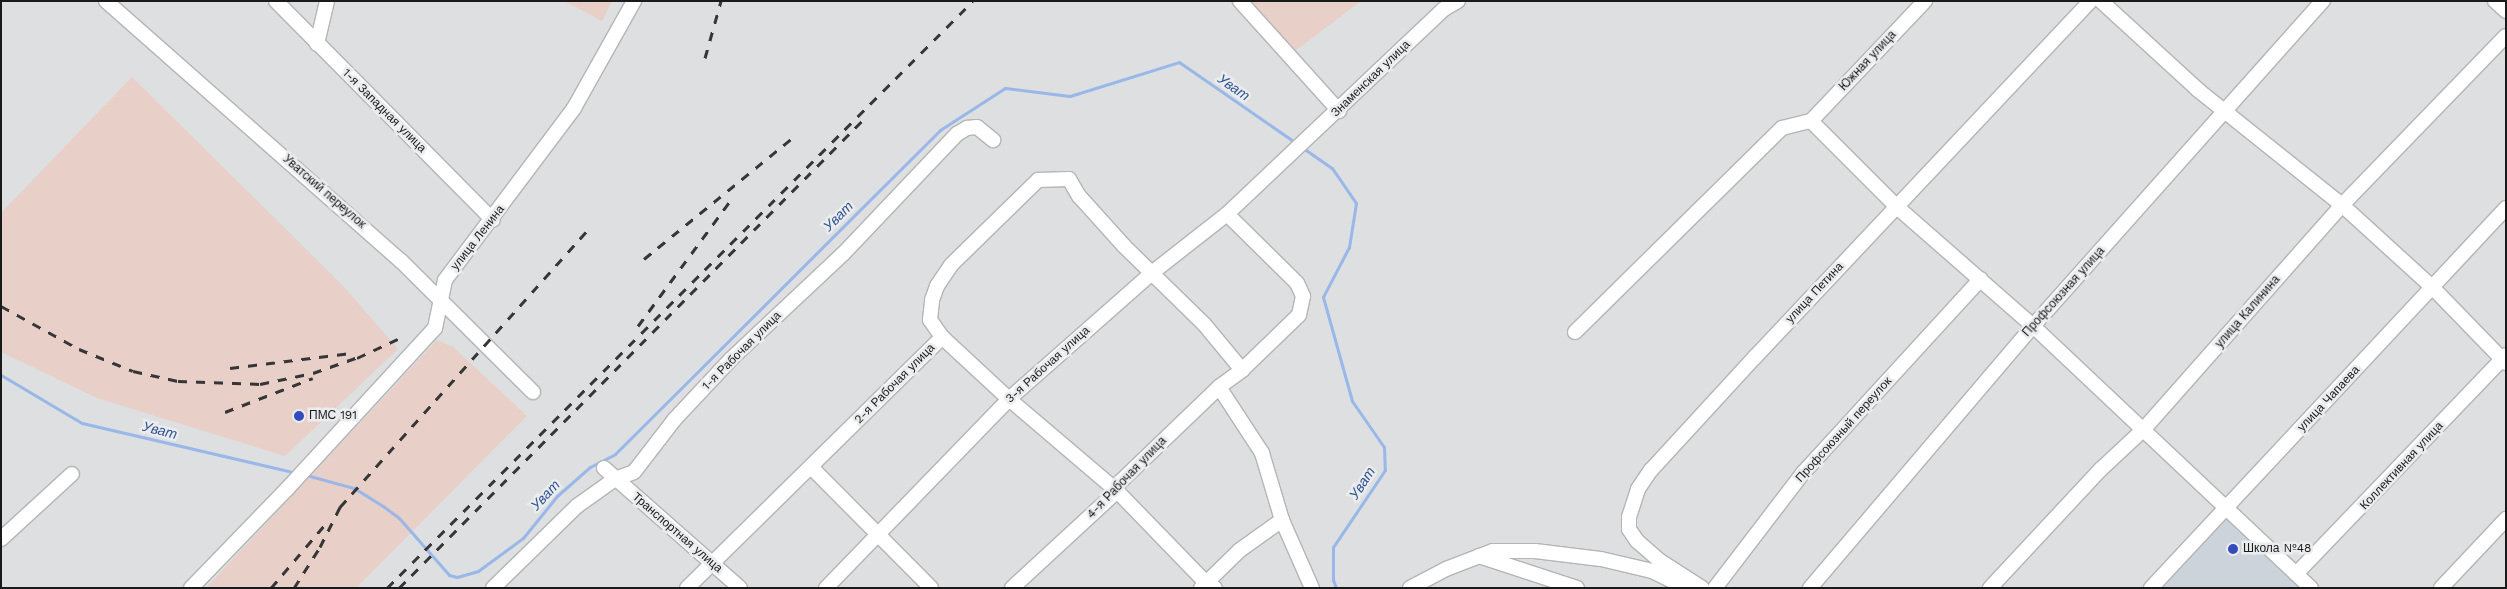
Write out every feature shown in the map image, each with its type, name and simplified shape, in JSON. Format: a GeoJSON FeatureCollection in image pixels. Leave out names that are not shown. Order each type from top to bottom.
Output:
{"type":"FeatureCollection","features":[{"type":"Feature","properties":{"kind":"street","name":"Уватский переулок"},"geometry":{"type":"LineString","coordinates":[[106,1],[442,299],[533,392]]}},
{"type":"Feature","properties":{"kind":"street","name":"1-я Западная улица"},"geometry":{"type":"LineString","coordinates":[[276,1],[493,220]]}},
{"type":"Feature","properties":{"kind":"street"},"geometry":{"type":"LineString","coordinates":[[317,44],[327,1]]}},
{"type":"Feature","properties":{"kind":"street","name":"улица Ленина"},"geometry":{"type":"LineString","coordinates":[[191,588],[288,489],[435,328],[445,280],[493,220],[574,108],[634,1]]}},
{"type":"Feature","properties":{"kind":"street"},"geometry":{"type":"LineString","coordinates":[[1240,1],[1339,111]]}},
{"type":"Feature","properties":{"kind":"street","name":"Знаменская улица"},"geometry":{"type":"LineString","coordinates":[[1285,159],[1339,111],[1444,9],[1458,1]]}},
{"type":"Feature","properties":{"kind":"street","name":"Южная улица"},"geometry":{"type":"LineString","coordinates":[[1811,121],[1925,1]]}},
{"type":"Feature","properties":{"kind":"street","name":"улица Петина"},"geometry":{"type":"LineString","coordinates":[[1702,588],[1660,561],[1637,541],[1629,529],[1630,504],[1650,470],[2092,1]]}},
{"type":"Feature","properties":{"kind":"street"},"geometry":{"type":"LineString","coordinates":[[2101,1],[2224,112],[2342,206],[2432,287],[2505,359]]}},
{"type":"Feature","properties":{"kind":"street","name":"Профсоюзная улица"},"geometry":{"type":"LineString","coordinates":[[1810,588],[2033,326],[2322,1]]}},
{"type":"Feature","properties":{"kind":"street"},"geometry":{"type":"LineString","coordinates":[[2495,1],[2506,11]]}},
{"type":"Feature","properties":{"kind":"street","name":"улица Калинина"},"geometry":{"type":"LineString","coordinates":[[1990,588],[2101,469],[2142,430],[2342,206],[2506,36]]}},
{"type":"Feature","properties":{"kind":"street"},"geometry":{"type":"LineString","coordinates":[[1575,332],[1782,128],[1811,121],[1896,207],[2033,326],[2142,430],[2229,508],[2311,588]]}},
{"type":"Feature","properties":{"kind":"street","name":"1-я Рабочая улица"},"geometry":{"type":"LineString","coordinates":[[492,588],[577,506],[614,479],[634,472],[674,420],[731,359],[843,254],[957,134],[967,128],[976,127],[993,140]]}},
{"type":"Feature","properties":{"kind":"street","name":"3-я Рабочая улица"},"geometry":{"type":"LineString","coordinates":[[826,588],[878,537],[1008,399],[1153,272],[1227,214],[1285,159]]}},
{"type":"Feature","properties":{"kind":"street","name":"2-я Рабочая улица"},"geometry":{"type":"LineString","coordinates":[[687,588],[812,468],[942,337],[930,320],[932,300],[951,265],[1038,180],[1069,179],[1079,196],[1124,246],[1153,272]]}},
{"type":"Feature","properties":{"kind":"street","name":"улица Чапаева"},"geometry":{"type":"LineString","coordinates":[[2151,588],[2215,517],[2229,508],[2506,208]]}},
{"type":"Feature","properties":{"kind":"street","name":"4-я Рабочая улица"},"geometry":{"type":"LineString","coordinates":[[1012,588],[1117,491],[1118,484],[1219,386],[1242,370],[1299,315],[1303,296],[1296,283],[1273,257],[1227,214]]}},
{"type":"Feature","properties":{"kind":"street"},"geometry":{"type":"LineString","coordinates":[[1153,272],[1204,324],[1242,370]]}},
{"type":"Feature","properties":{"kind":"street","name":"Профсоюзный переулок"},"geometry":{"type":"LineString","coordinates":[[1715,588],[1803,474],[1981,279]]}},
{"type":"Feature","properties":{"kind":"street"},"geometry":{"type":"LineString","coordinates":[[942,337],[1008,399],[1117,491],[1208,586],[1240,550],[1282,520]]}},
{"type":"Feature","properties":{"kind":"street","name":"Коллективная улица"},"geometry":{"type":"LineString","coordinates":[[2296,574],[2505,359]]}},
{"type":"Feature","properties":{"kind":"street"},"geometry":{"type":"LineString","coordinates":[[1219,386],[1262,453],[1282,520],[1312,588]]}},
{"type":"Feature","properties":{"kind":"street","name":"Транспортная улица"},"geometry":{"type":"LineString","coordinates":[[604,468],[614,479],[740,588]]}},
{"type":"Feature","properties":{"kind":"street"},"geometry":{"type":"LineString","coordinates":[[812,468],[878,537],[931,588]]}},
{"type":"Feature","properties":{"kind":"street"},"geometry":{"type":"LineString","coordinates":[[1,539],[72,474]]}},
{"type":"Feature","properties":{"kind":"street"},"geometry":{"type":"LineString","coordinates":[[2441,588],[2506,518]]}},
{"type":"Feature","properties":{"kind":"street"},"geometry":{"type":"LineString","coordinates":[[1410,588],[1446,569],[1493,551],[1535,551],[1601,559],[1652,572],[1687,588]]}},
{"type":"Feature","properties":{"kind":"street"},"geometry":{"type":"LineString","coordinates":[[1479,556],[1577,588]]}},
{"type":"Feature","properties":{"kind":"shaded area"},"geometry":{"type":"Polygon","coordinates":[[[564,1],[612,1],[602,21],[564,1]]]}},
{"type":"Feature","properties":{"kind":"shaded area"},"geometry":{"type":"Polygon","coordinates":[[[1249,1],[1361,1],[1295,51],[1249,1]]]}},
{"type":"Feature","properties":{"kind":"shaded area"},"geometry":{"type":"Polygon","coordinates":[[[132,77],[344,287],[398,349],[285,456],[97,398],[1,352],[1,213],[132,77]]]}},
{"type":"Feature","properties":{"kind":"shaded area"},"geometry":{"type":"Polygon","coordinates":[[[437,340],[453,347],[527,416],[356,588],[206,588],[437,340]]]}},
{"type":"Feature","properties":{"kind":"shaded area","name":"Школа №48"},"geometry":{"type":"Polygon","coordinates":[[[2228,511],[2311,588],[2163,588],[2228,511]]]}},
{"type":"Feature","properties":{"kind":"waterway","name":"Уват"},"geometry":{"type":"LineString","coordinates":[[306,475],[354,488],[383,506],[399,518],[449,575],[457,577],[478,571],[523,538],[557,496],[590,467],[615,454],[940,130],[1005,88],[1070,96],[1179,62],[1296,143]]}},
{"type":"Feature","properties":{"kind":"waterway","name":"Уват"},"geometry":{"type":"LineString","coordinates":[[1303,148],[1332,168],[1356,203],[1349,247],[1323,297],[1352,401],[1384,447],[1385,470],[1333,547],[1333,580],[1336,588]]}},
{"type":"Feature","properties":{"kind":"waterway","name":"Уват"},"geometry":{"type":"LineString","coordinates":[[1,375],[82,423],[297,473]]}},
{"type":"Feature","properties":{"kind":"railway"},"geometry":{"type":"LineString","coordinates":[[705,58],[721,1]]}},
{"type":"Feature","properties":{"kind":"railway"},"geometry":{"type":"LineString","coordinates":[[387,588],[973,1]]}},
{"type":"Feature","properties":{"kind":"railway"},"geometry":{"type":"LineString","coordinates":[[399,588],[864,119]]}},
{"type":"Feature","properties":{"kind":"railway"},"geometry":{"type":"LineString","coordinates":[[644,259],[791,139]]}},
{"type":"Feature","properties":{"kind":"railway"},"geometry":{"type":"LineString","coordinates":[[638,326],[733,197]]}},
{"type":"Feature","properties":{"kind":"railway"},"geometry":{"type":"LineString","coordinates":[[294,588],[320,547],[340,507],[588,230]]}},
{"type":"Feature","properties":{"kind":"railway"},"geometry":{"type":"LineString","coordinates":[[1,306],[79,349],[133,371],[178,381],[260,384],[313,373],[361,356]]}},
{"type":"Feature","properties":{"kind":"railway"},"geometry":{"type":"LineString","coordinates":[[357,358],[400,338]]}},
{"type":"Feature","properties":{"kind":"railway"},"geometry":{"type":"LineString","coordinates":[[230,368],[351,353]]}},
{"type":"Feature","properties":{"kind":"railway"},"geometry":{"type":"LineString","coordinates":[[225,412],[313,378]]}},
{"type":"Feature","properties":{"kind":"railway"},"geometry":{"type":"LineString","coordinates":[[271,588],[328,521]]}},
{"type":"Feature","properties":{"kind":"place","name":"ПМС 191"},"geometry":{"type":"Point","coordinates":[299,416]}},
{"type":"Feature","properties":{"kind":"place","name":"Школа №48"},"geometry":{"type":"Point","coordinates":[2233,549]}}]}
